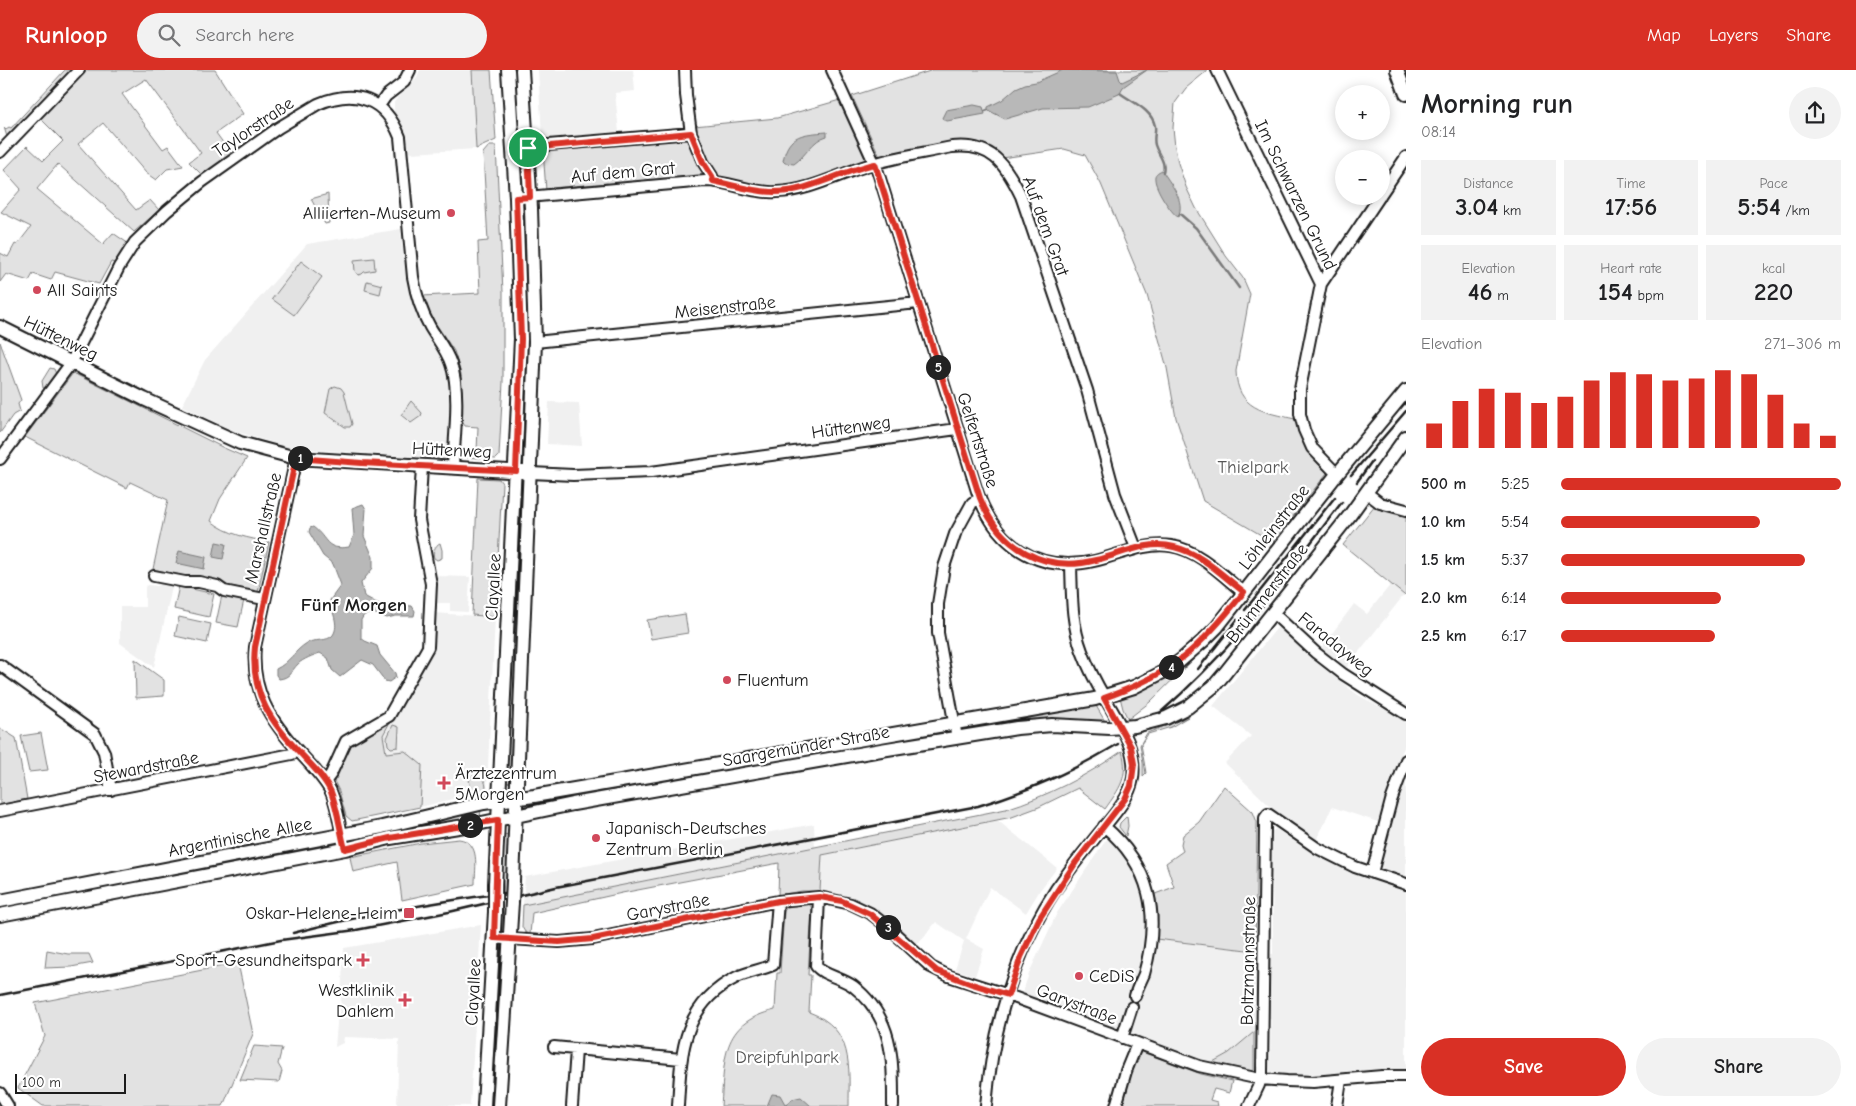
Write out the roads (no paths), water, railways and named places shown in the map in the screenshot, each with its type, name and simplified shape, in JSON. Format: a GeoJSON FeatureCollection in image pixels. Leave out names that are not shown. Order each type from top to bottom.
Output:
{"type":"FeatureCollection","features":[{"type":"Feature","properties":{"kind":"main road","name":"Clayallee"},"geometry":{"type":"LineString","coordinates":[[484,1106],[494,938],[521,339],[516,198],[508,70]]}},
{"type":"Feature","properties":{"kind":"main road","name":"Clayallee"},"geometry":{"type":"LineString","coordinates":[[499,1106],[512,908],[535,342],[528,148],[522,70]]}},
{"type":"Feature","properties":{"kind":"main road"},"geometry":{"type":"LineString","coordinates":[[1397,70],[1406,94]]}},
{"type":"Feature","properties":{"kind":"main road","name":"Hüttenweg"},"geometry":{"type":"LineString","coordinates":[[0,327],[232,440],[296,458],[530,473]]}},
{"type":"Feature","properties":{"kind":"main road","name":"Löhleinstraße"},"geometry":{"type":"LineString","coordinates":[[1104,698],[1145,682],[1180,661],[1210,634],[1337,474],[1406,391]]}},
{"type":"Feature","properties":{"kind":"main road","name":"Brümmerstraße"},"geometry":{"type":"LineString","coordinates":[[1122,728],[1152,723],[1174,715],[1192,704],[1219,680],[1367,493],[1406,437]]}},
{"type":"Feature","properties":{"kind":"main road","name":"Saargemünder Straße"},"geometry":{"type":"LineString","coordinates":[[516,798],[1104,698]]}},
{"type":"Feature","properties":{"kind":"main road","name":"Saargemünder Straße"},"geometry":{"type":"LineString","coordinates":[[498,820],[957,738],[1052,724],[1122,728]]}},
{"type":"Feature","properties":{"kind":"main road","name":"Argentinische Allee"},"geometry":{"type":"LineString","coordinates":[[0,901],[341,835],[516,798]]}},
{"type":"Feature","properties":{"kind":"main road","name":"Argentinische Allee"},"geometry":{"type":"LineString","coordinates":[[0,914],[345,849],[390,838],[498,820]]}},
{"type":"Feature","properties":{"kind":"street"},"geometry":{"type":"LineString","coordinates":[[0,152],[79,70]]}},
{"type":"Feature","properties":{"kind":"street"},"geometry":{"type":"LineString","coordinates":[[410,70],[404,82],[386,96],[379,106],[392,120],[402,145],[412,277],[419,305],[451,364],[455,379],[453,468]]}},
{"type":"Feature","properties":{"kind":"street"},"geometry":{"type":"LineString","coordinates":[[685,70],[691,133],[713,181]]}},
{"type":"Feature","properties":{"kind":"street","name":"Gelfertstraße"},"geometry":{"type":"LineString","coordinates":[[832,70],[875,164],[980,498],[995,527],[1015,547],[1037,558],[1071,565],[1156,544],[1174,547],[1187,551],[1202,560],[1244,592]]}},
{"type":"Feature","properties":{"kind":"street","name":"Im Schwarzen Grund"},"geometry":{"type":"LineString","coordinates":[[1217,70],[1321,284],[1300,389],[1300,414],[1304,430],[1312,448],[1337,474]]}},
{"type":"Feature","properties":{"kind":"street","name":"Taylorstraße"},"geometry":{"type":"LineString","coordinates":[[0,459],[71,363],[119,267],[135,242],[174,205],[250,147],[318,104],[329,99],[350,96],[369,100],[379,106]]}},
{"type":"Feature","properties":{"kind":"street","name":"Auf dem Grat"},"geometry":{"type":"LineString","coordinates":[[513,148],[691,133]]}},
{"type":"Feature","properties":{"kind":"street","name":"Auf dem Grat"},"geometry":{"type":"LineString","coordinates":[[516,198],[713,181],[754,191],[777,192],[799,189],[875,164],[952,147],[965,145],[986,151],[1005,167],[1021,196],[1087,390],[1115,494],[1136,548]]}},
{"type":"Feature","properties":{"kind":"street"},"geometry":{"type":"LineString","coordinates":[[1390,181],[1406,157]]}},
{"type":"Feature","properties":{"kind":"street"},"geometry":{"type":"LineString","coordinates":[[1321,284],[1374,205]]}},
{"type":"Feature","properties":{"kind":"street","name":"Meisenstraße"},"geometry":{"type":"LineString","coordinates":[[535,342],[918,304]]}},
{"type":"Feature","properties":{"kind":"street","name":"Hüttenweg"},"geometry":{"type":"LineString","coordinates":[[530,473],[651,472],[958,429]]}},
{"type":"Feature","properties":{"kind":"street","name":"Marshallstraße"},"geometry":{"type":"LineString","coordinates":[[296,458],[255,647],[256,677],[262,702],[273,722],[319,773],[331,792],[345,849]]}},
{"type":"Feature","properties":{"kind":"street"},"geometry":{"type":"LineString","coordinates":[[325,782],[331,774],[346,740],[389,716],[428,647],[431,584],[419,520],[422,466]]}},
{"type":"Feature","properties":{"kind":"street"},"geometry":{"type":"LineString","coordinates":[[1367,493],[1380,502],[1406,510]]}},
{"type":"Feature","properties":{"kind":"street"},"geometry":{"type":"LineString","coordinates":[[957,738],[938,633],[938,604],[944,567],[955,534],[972,503],[980,498]]}},
{"type":"Feature","properties":{"kind":"street"},"geometry":{"type":"LineString","coordinates":[[986,1106],[994,1041],[1021,957],[1039,919],[1071,869],[1125,799],[1133,779],[1134,764],[1132,751],[1122,728],[1104,698],[1086,661],[1076,631],[1071,606],[1071,565]]}},
{"type":"Feature","properties":{"kind":"street"},"geometry":{"type":"LineString","coordinates":[[154,576],[185,582],[199,582],[217,586],[224,591],[264,599]]}},
{"type":"Feature","properties":{"kind":"street","name":"Faradayweg"},"geometry":{"type":"LineString","coordinates":[[1273,613],[1316,653],[1343,674],[1406,714]]}},
{"type":"Feature","properties":{"kind":"street"},"geometry":{"type":"LineString","coordinates":[[0,665],[95,734],[104,752],[111,790]]}},
{"type":"Feature","properties":{"kind":"street","name":"Stewardstraße"},"geometry":{"type":"LineString","coordinates":[[0,811],[292,754],[298,750]]}},
{"type":"Feature","properties":{"kind":"street"},"geometry":{"type":"LineString","coordinates":[[1406,760],[1391,801],[1372,873],[1406,884]]}},
{"type":"Feature","properties":{"kind":"street","name":"Boltzmannstraße"},"geometry":{"type":"LineString","coordinates":[[1250,1106],[1260,1080],[1264,1000],[1265,818],[1268,814],[1317,848],[1372,873]]}},
{"type":"Feature","properties":{"kind":"street"},"geometry":{"type":"LineString","coordinates":[[1104,826],[1132,855],[1144,878],[1150,905],[1150,940],[1147,959],[1135,996]]}},
{"type":"Feature","properties":{"kind":"street"},"geometry":{"type":"LineString","coordinates":[[820,897],[816,966],[822,971],[845,981],[860,993],[872,1006],[882,1023],[891,1051],[893,1106]]}},
{"type":"Feature","properties":{"kind":"street","name":"Garystraße"},"geometry":{"type":"LineString","coordinates":[[494,938],[559,942],[593,939],[778,901],[820,897],[842,901],[870,914],[937,971],[1008,995],[1199,1066],[1260,1080],[1313,1082],[1382,1076],[1406,1076]]}},
{"type":"Feature","properties":{"kind":"street"},"geometry":{"type":"LineString","coordinates":[[678,1106],[681,1059],[690,1023],[708,997],[736,978],[773,965],[778,901]]}},
{"type":"Feature","properties":{"kind":"street"},"geometry":{"type":"LineString","coordinates":[[1122,1038],[1132,1007]]}},
{"type":"Feature","properties":{"kind":"street"},"geometry":{"type":"LineString","coordinates":[[1116,1106],[1126,1071],[1137,1044]]}},
{"type":"Feature","properties":{"kind":"street"},"geometry":{"type":"LineString","coordinates":[[554,1047],[681,1059]]}},
{"type":"Feature","properties":{"kind":"street"},"geometry":{"type":"LineString","coordinates":[[572,1106],[576,1050]]}},
{"type":"Feature","properties":{"kind":"street"},"geometry":{"type":"LineString","coordinates":[[1337,1106],[1341,1080]]}},
{"type":"Feature","properties":{"kind":"street"},"geometry":{"type":"LineString","coordinates":[[0,1093],[8,1106]]}},
{"type":"Feature","properties":{"kind":"waterway"},"geometry":{"type":"LineString","coordinates":[[1120,93],[1146,111],[1153,120],[1155,128],[1154,142],[1163,161],[1163,172]]}},
{"type":"Feature","properties":{"kind":"waterway"},"geometry":{"type":"LineString","coordinates":[[1180,214],[1196,228],[1239,288]]}},
{"type":"Feature","properties":{"kind":"railway"},"geometry":{"type":"LineString","coordinates":[[1351,475],[1406,411]]}},
{"type":"Feature","properties":{"kind":"railway"},"geometry":{"type":"LineString","coordinates":[[1357,482],[1372,461]]}},
{"type":"Feature","properties":{"kind":"railway"},"geometry":{"type":"LineString","coordinates":[[1245,610],[1335,497]]}},
{"type":"Feature","properties":{"kind":"railway"},"geometry":{"type":"LineString","coordinates":[[1254,617],[1342,502]]}},
{"type":"Feature","properties":{"kind":"railway"},"geometry":{"type":"LineString","coordinates":[[1198,669],[1237,620]]}},
{"type":"Feature","properties":{"kind":"railway"},"geometry":{"type":"LineString","coordinates":[[1160,713],[1226,649],[1246,626]]}},
{"type":"Feature","properties":{"kind":"railway"},"geometry":{"type":"LineString","coordinates":[[0,995],[281,940],[356,930],[449,912],[556,887],[978,806],[1016,794],[1050,780],[1118,744]]}},
{"type":"Feature","properties":{"kind":"railway"},"geometry":{"type":"LineString","coordinates":[[293,933],[345,920],[504,893]]}},
{"type":"Feature","properties":{"kind":"place","name":"Alliierten-Museum"},"geometry":{"type":"Point","coordinates":[451,213]}},
{"type":"Feature","properties":{"kind":"place","name":"All Saints"},"geometry":{"type":"Point","coordinates":[37,290]}},
{"type":"Feature","properties":{"kind":"place","name":"Fluentum"},"geometry":{"type":"Point","coordinates":[727,680]}},
{"type":"Feature","properties":{"kind":"place","name":"Ärztezentrum 5Morgen"},"geometry":{"type":"Point","coordinates":[444,783]}},
{"type":"Feature","properties":{"kind":"place","name":"Japanisch-Deutsches Zentrum Berlin"},"geometry":{"type":"Point","coordinates":[596,838]}},
{"type":"Feature","properties":{"kind":"place","name":"Oskar-Helene-Heim"},"geometry":{"type":"Point","coordinates":[409,913]}},
{"type":"Feature","properties":{"kind":"place","name":"Sport-Gesundheitspark"},"geometry":{"type":"Point","coordinates":[363,960]}},
{"type":"Feature","properties":{"kind":"place","name":"CeDiS"},"geometry":{"type":"Point","coordinates":[1079,976]}},
{"type":"Feature","properties":{"kind":"place","name":"Westklinik Dahlem"},"geometry":{"type":"Point","coordinates":[405,1000]}},
{"type":"Feature","properties":{"kind":"district","name":"Fünf Morgen"},"geometry":{"type":"Point","coordinates":[354,604]}},
{"type":"Feature","properties":{"kind":"park label","name":"Thielpark"},"geometry":{"type":"Point","coordinates":[1253,467]}},
{"type":"Feature","properties":{"kind":"park label","name":"Dreipfuhlpark"},"geometry":{"type":"Point","coordinates":[787,1057]}}]}
